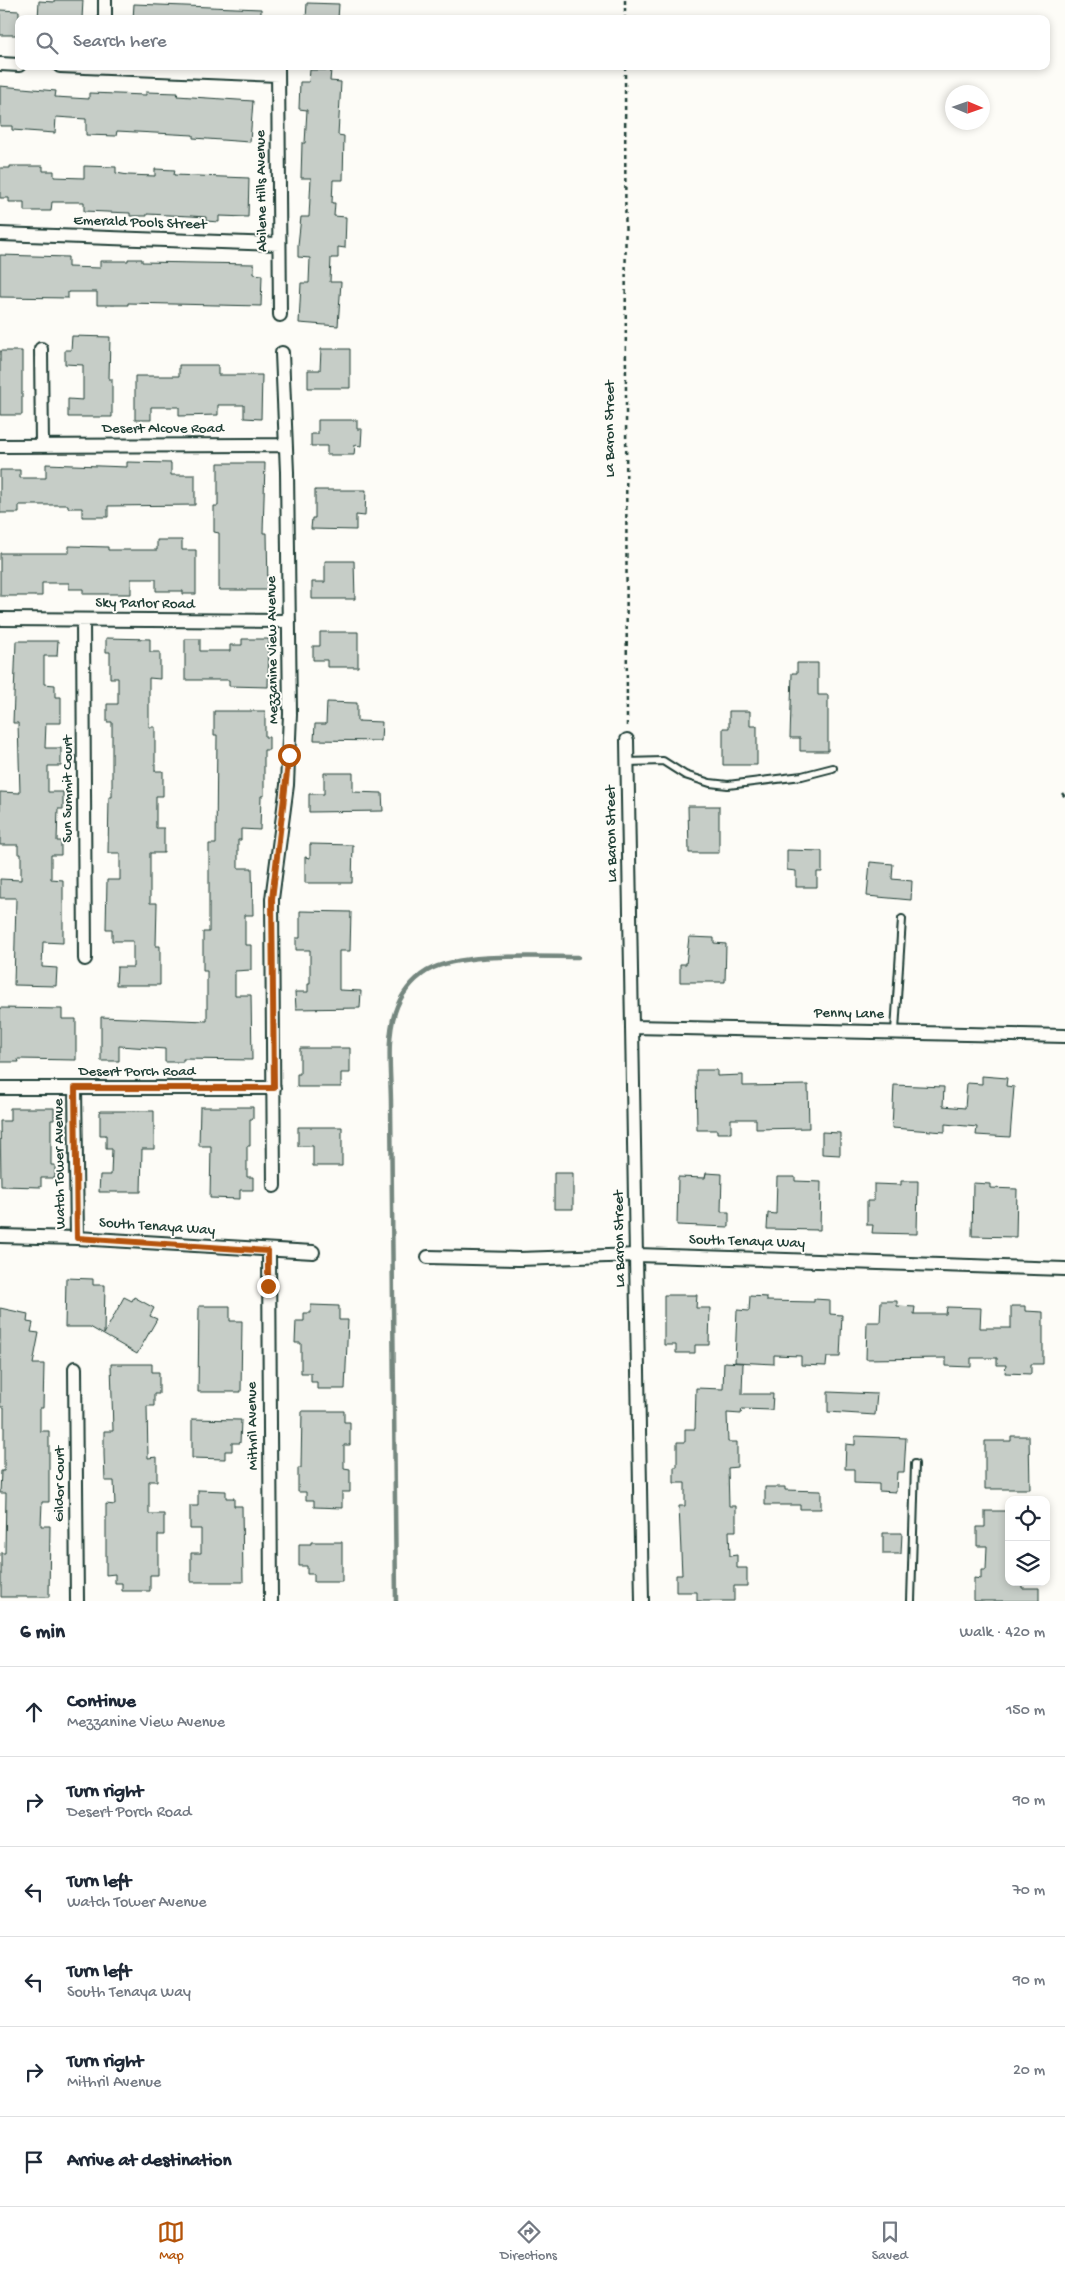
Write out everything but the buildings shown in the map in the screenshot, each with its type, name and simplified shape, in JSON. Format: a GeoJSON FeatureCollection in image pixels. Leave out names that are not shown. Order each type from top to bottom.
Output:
{"type":"FeatureCollection","features":[{"type":"Feature","properties":{"kind":"street"},"geometry":{"type":"LineString","coordinates":[[105,0],[105,15]]}},
{"type":"Feature","properties":{"kind":"street"},"geometry":{"type":"LineString","coordinates":[[0,64],[15,65]]}},
{"type":"Feature","properties":{"kind":"street"},"geometry":{"type":"LineString","coordinates":[[235,70],[278,71]]}},
{"type":"Feature","properties":{"kind":"street","name":"Abilene Hills Avenue"},"geometry":{"type":"LineString","coordinates":[[278,71],[280,315]]}},
{"type":"Feature","properties":{"kind":"street","name":"Emerald Pools Street"},"geometry":{"type":"LineString","coordinates":[[0,234],[279,244]]}},
{"type":"Feature","properties":{"kind":"street"},"geometry":{"type":"LineString","coordinates":[[41,349],[42,445]]}},
{"type":"Feature","properties":{"kind":"street","name":"Mezzanine View Avenue"},"geometry":{"type":"LineString","coordinates":[[274,1186],[272,899],[289,755],[289,622],[282,353]]}},
{"type":"Feature","properties":{"kind":"street","name":"Desert Alcove Road"},"geometry":{"type":"LineString","coordinates":[[0,446],[285,445]]}},
{"type":"Feature","properties":{"kind":"street","name":"Sky Parlor Road"},"geometry":{"type":"LineString","coordinates":[[0,620],[289,622]]}},
{"type":"Feature","properties":{"kind":"street","name":"Sun Summit Court"},"geometry":{"type":"LineString","coordinates":[[83,620],[86,958]]}},
{"type":"Feature","properties":{"kind":"street","name":"La Baron Street"},"geometry":{"type":"LineString","coordinates":[[627,740],[642,1601]]}},
{"type":"Feature","properties":{"kind":"street","name":"Penny Lane"},"geometry":{"type":"LineString","coordinates":[[632,1027],[1065,1036]]}},
{"type":"Feature","properties":{"kind":"street","name":"Desert Porch Road"},"geometry":{"type":"LineString","coordinates":[[0,1088],[274,1088]]}},
{"type":"Feature","properties":{"kind":"street","name":"Watch Tower Avenue"},"geometry":{"type":"LineString","coordinates":[[75,1088],[77,1238]]}},
{"type":"Feature","properties":{"kind":"street","name":"South Tenaya Way"},"geometry":{"type":"LineString","coordinates":[[0,1236],[77,1238],[268,1251],[313,1252]]}},
{"type":"Feature","properties":{"kind":"street","name":"Mithril Avenue"},"geometry":{"type":"LineString","coordinates":[[268,1251],[271,1601]]}},
{"type":"Feature","properties":{"kind":"street","name":"South Tenaya Way"},"geometry":{"type":"LineString","coordinates":[[428,1257],[520,1259],[637,1255],[1065,1269]]}},
{"type":"Feature","properties":{"kind":"street","name":"Gildor Court"},"geometry":{"type":"LineString","coordinates":[[75,1368],[77,1601]]}},
{"type":"Feature","properties":{"kind":"lane"},"geometry":{"type":"LineString","coordinates":[[627,762],[663,761],[685,775],[710,783],[728,785],[802,776],[833,768]]}},
{"type":"Feature","properties":{"kind":"lane"},"geometry":{"type":"LineString","coordinates":[[895,1031],[902,919]]}},
{"type":"Feature","properties":{"kind":"lane"},"geometry":{"type":"LineString","coordinates":[[911,1601],[915,1464]]}},
{"type":"Feature","properties":{"kind":"path"},"geometry":{"type":"LineString","coordinates":[[625,0],[625,15]]}},
{"type":"Feature","properties":{"kind":"path","name":"La Baron Street"},"geometry":{"type":"LineString","coordinates":[[625,70],[627,740]]}},
{"type":"Feature","properties":{"kind":"path"},"geometry":{"type":"LineString","coordinates":[[1062,793],[1065,797]]}},
{"type":"Feature","properties":{"kind":"waterway"},"geometry":{"type":"LineString","coordinates":[[396,1601],[390,1058],[392,1023],[395,1012],[403,994],[412,984],[427,971],[441,965],[479,958],[522,956],[578,957]]}},
{"type":"Feature","properties":{"kind":"route"},"geometry":{"type":"LineString","coordinates":[[268,1286],[268,1251],[77,1238],[75,1088],[274,1088],[272,899],[289,755]]}}]}
